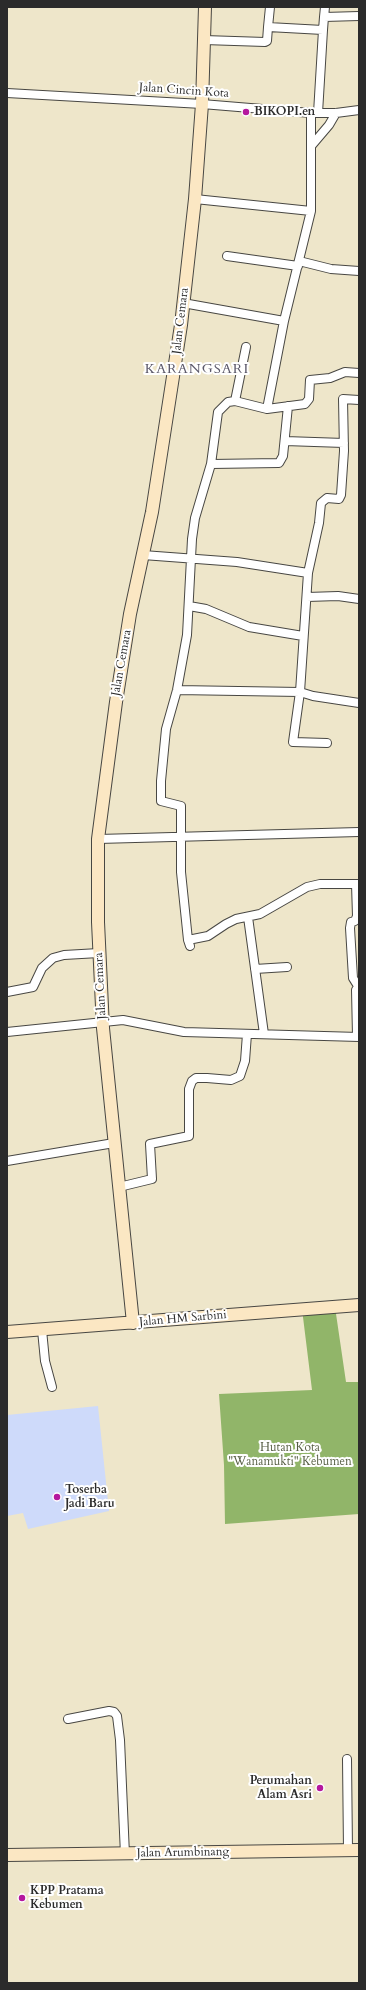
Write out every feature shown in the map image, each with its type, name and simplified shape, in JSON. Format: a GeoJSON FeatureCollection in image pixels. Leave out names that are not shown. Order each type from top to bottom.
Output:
{"type":"FeatureCollection","features":[{"type":"Feature","properties":{"kind":"street","name":"Jalan Cemara"},"geometry":{"type":"LineString","coordinates":[[133,1323],[103,1021],[99,953],[98,839],[116,702],[152,512],[182,325],[183,303],[195,199],[202,104],[205,7]]}},
{"type":"Feature","properties":{"kind":"street"},"geometry":{"type":"LineString","coordinates":[[204,40],[266,42],[270,7]]}},
{"type":"Feature","properties":{"kind":"street"},"geometry":{"type":"LineString","coordinates":[[267,409],[284,321],[311,211],[314,113],[325,7]]}},
{"type":"Feature","properties":{"kind":"street"},"geometry":{"type":"LineString","coordinates":[[324,17],[359,16]]}},
{"type":"Feature","properties":{"kind":"street"},"geometry":{"type":"LineString","coordinates":[[268,27],[323,30]]}},
{"type":"Feature","properties":{"kind":"street","name":"Jalan Cincin Kota"},"geometry":{"type":"LineString","coordinates":[[7,93],[202,104],[314,113],[336,113],[359,110]]}},
{"type":"Feature","properties":{"kind":"street"},"geometry":{"type":"LineString","coordinates":[[312,145],[329,125],[336,113]]}},
{"type":"Feature","properties":{"kind":"street"},"geometry":{"type":"LineString","coordinates":[[195,199],[311,211]]}},
{"type":"Feature","properties":{"kind":"street"},"geometry":{"type":"LineString","coordinates":[[227,256],[359,271]]}},
{"type":"Feature","properties":{"kind":"street"},"geometry":{"type":"LineString","coordinates":[[183,303],[284,321]]}},
{"type":"Feature","properties":{"kind":"street"},"geometry":{"type":"LineString","coordinates":[[235,401],[246,347]]}},
{"type":"Feature","properties":{"kind":"street"},"geometry":{"type":"LineString","coordinates":[[7,1032],[123,1020],[184,1032],[358,1036],[356,990],[359,986],[353,978],[350,928],[350,924],[357,916],[357,884],[320,884],[307,887],[260,914],[226,924],[208,936],[189,943],[182,872],[181,806],[161,801],[166,729],[177,690],[187,635],[191,557],[195,518],[211,464],[218,412],[228,402],[235,401],[267,409],[308,402],[309,382],[312,378],[330,378],[340,373],[359,373]]}},
{"type":"Feature","properties":{"kind":"street"},"geometry":{"type":"LineString","coordinates":[[327,743],[293,742],[300,692],[302,636],[307,597],[308,573],[321,504],[327,498],[339,499],[341,495],[344,443],[343,399],[359,400]]}},
{"type":"Feature","properties":{"kind":"street"},"geometry":{"type":"LineString","coordinates":[[211,464],[277,464],[282,459],[288,406]]}},
{"type":"Feature","properties":{"kind":"street"},"geometry":{"type":"LineString","coordinates":[[285,441],[344,443]]}},
{"type":"Feature","properties":{"kind":"street"},"geometry":{"type":"LineString","coordinates":[[143,555],[191,557],[238,562],[308,573]]}},
{"type":"Feature","properties":{"kind":"street"},"geometry":{"type":"LineString","coordinates":[[307,597],[338,596],[359,599]]}},
{"type":"Feature","properties":{"kind":"street"},"geometry":{"type":"LineString","coordinates":[[189,606],[206,609],[249,627],[302,636]]}},
{"type":"Feature","properties":{"kind":"street"},"geometry":{"type":"LineString","coordinates":[[177,690],[300,692],[313,696],[359,703]]}},
{"type":"Feature","properties":{"kind":"street"},"geometry":{"type":"LineString","coordinates":[[98,839],[359,832]]}},
{"type":"Feature","properties":{"kind":"street"},"geometry":{"type":"LineString","coordinates":[[248,917],[264,1034]]}},
{"type":"Feature","properties":{"kind":"street"},"geometry":{"type":"LineString","coordinates":[[7,992],[33,988],[42,968],[53,958],[64,955],[99,953]]}},
{"type":"Feature","properties":{"kind":"street"},"geometry":{"type":"LineString","coordinates":[[255,970],[287,967]]}},
{"type":"Feature","properties":{"kind":"street"},"geometry":{"type":"LineString","coordinates":[[119,1187],[152,1179],[150,1144],[189,1136],[189,1089],[192,1081],[196,1078],[231,1080],[240,1076],[245,1061],[247,1034]]}},
{"type":"Feature","properties":{"kind":"street"},"geometry":{"type":"LineString","coordinates":[[7,1161],[114,1143]]}},
{"type":"Feature","properties":{"kind":"street","name":"Jalan HM Sarbini"},"geometry":{"type":"LineString","coordinates":[[7,1331],[42,1330],[359,1305]]}},
{"type":"Feature","properties":{"kind":"street"},"geometry":{"type":"LineString","coordinates":[[42,1330],[45,1361],[52,1387]]}},
{"type":"Feature","properties":{"kind":"street"},"geometry":{"type":"LineString","coordinates":[[68,1720],[109,1711],[114,1712],[117,1716],[120,1740],[125,1854]]}},
{"type":"Feature","properties":{"kind":"street"},"geometry":{"type":"LineString","coordinates":[[347,1759],[354,1850]]}},
{"type":"Feature","properties":{"kind":"street"},"geometry":{"type":"LineString","coordinates":[[7,1848],[7,1855]]}},
{"type":"Feature","properties":{"kind":"street","name":"Jalan Arumbinang"},"geometry":{"type":"LineString","coordinates":[[7,1855],[354,1850]]}},
{"type":"Feature","properties":{"kind":"shaded area"},"geometry":{"type":"Polygon","coordinates":[[[98,1406],[109,1511],[28,1529],[23,1513],[7,1516],[7,1415],[98,1406]]]}},
{"type":"Feature","properties":{"kind":"green space","name":"Hutan Kota \"Wanamukti\" Kebumen"},"geometry":{"type":"Polygon","coordinates":[[[335,1307],[346,1382],[359,1382],[359,1514],[225,1524],[224,1465],[219,1394],[312,1390],[302,1309],[335,1307]]]}},
{"type":"Feature","properties":{"kind":"place","name":"BIKOPI.en"},"geometry":{"type":"Point","coordinates":[246,112]}},
{"type":"Feature","properties":{"kind":"place","name":"Toserba Jadi Baru"},"geometry":{"type":"Point","coordinates":[57,1497]}},
{"type":"Feature","properties":{"kind":"place","name":"Perumahan Alam Asri"},"geometry":{"type":"Point","coordinates":[320,1788]}},
{"type":"Feature","properties":{"kind":"place","name":"KPP Pratama Kebumen"},"geometry":{"type":"Point","coordinates":[22,1898]}},
{"type":"Feature","properties":{"kind":"district","name":"KARANGSARI"},"geometry":{"type":"Point","coordinates":[197,370]}}]}
